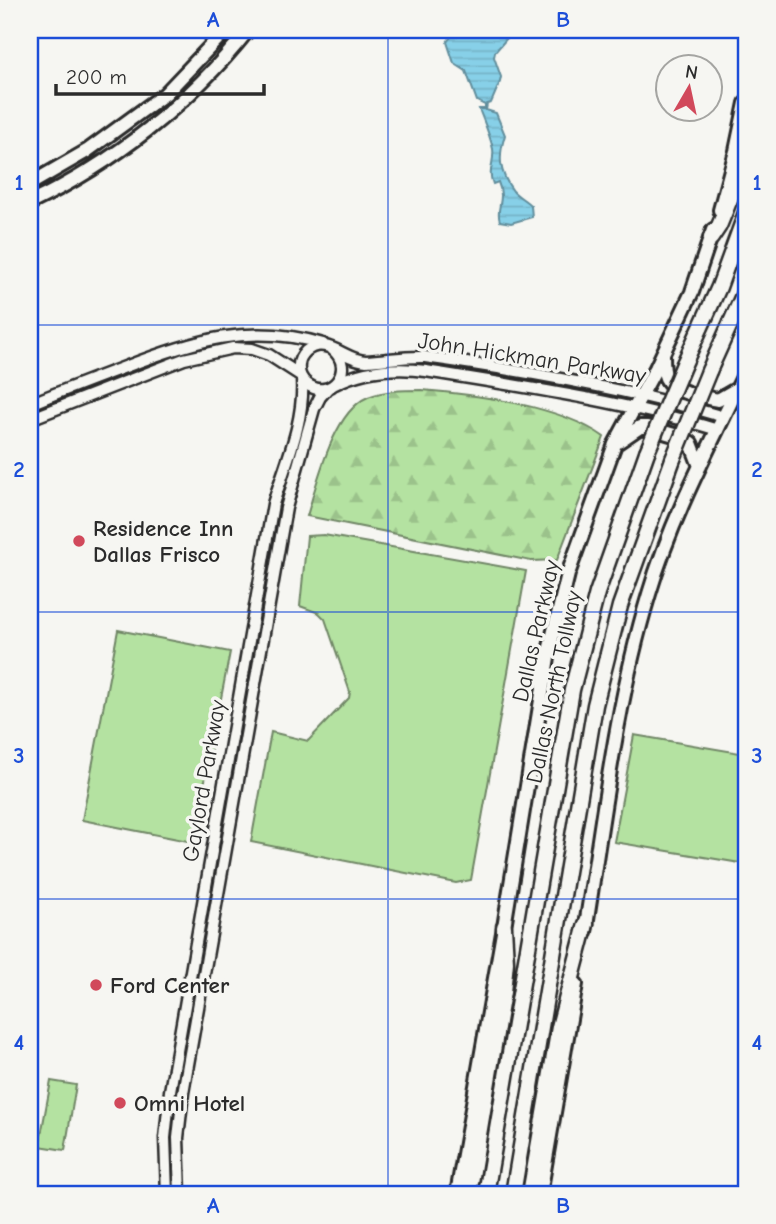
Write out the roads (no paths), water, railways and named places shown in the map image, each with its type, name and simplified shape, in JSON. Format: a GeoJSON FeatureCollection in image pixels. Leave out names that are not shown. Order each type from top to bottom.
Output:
{"type":"FeatureCollection","features":[{"type":"Feature","properties":{"kind":"highway"},"geometry":{"type":"LineString","coordinates":[[711,238],[719,226],[746,160]]}},
{"type":"Feature","properties":{"kind":"highway","name":"Dallas North Tollway"},"geometry":{"type":"LineString","coordinates":[[486,1194],[572,690],[597,593],[647,452],[719,287],[746,212]]}},
{"type":"Feature","properties":{"kind":"highway","name":"Dallas North Tollway"},"geometry":{"type":"LineString","coordinates":[[513,1194],[606,654],[620,606],[673,459],[746,289]]}},
{"type":"Feature","properties":{"kind":"highway"},"geometry":{"type":"LineString","coordinates":[[530,1194],[559,1027],[586,924]]}},
{"type":"Feature","properties":{"kind":"highway"},"geometry":{"type":"LineString","coordinates":[[469,1194],[503,992],[506,962],[504,926]]}},
{"type":"Feature","properties":{"kind":"main road"},"geometry":{"type":"LineString","coordinates":[[30,184],[87,151],[171,89],[226,30]]}},
{"type":"Feature","properties":{"kind":"main road"},"geometry":{"type":"LineString","coordinates":[[30,203],[95,168],[176,107],[248,30]]}},
{"type":"Feature","properties":{"kind":"main road","name":"Dallas Parkway"},"geometry":{"type":"LineString","coordinates":[[457,1194],[549,651],[568,574],[615,444],[663,354],[692,292],[736,152],[746,103]]}},
{"type":"Feature","properties":{"kind":"main road"},"geometry":{"type":"LineString","coordinates":[[128,122],[138,136]]}},
{"type":"Feature","properties":{"kind":"main road"},"geometry":{"type":"LineString","coordinates":[[663,354],[666,377],[671,385],[718,400],[737,389]]}},
{"type":"Feature","properties":{"kind":"main road"},"geometry":{"type":"LineString","coordinates":[[540,1194],[615,748],[637,635],[664,550],[700,466],[746,371]]}},
{"type":"Feature","properties":{"kind":"main road"},"geometry":{"type":"LineString","coordinates":[[615,444],[640,427],[647,427],[681,437],[691,443],[700,466]]}},
{"type":"Feature","properties":{"kind":"street","name":"John Hickman Parkway"},"geometry":{"type":"LineString","coordinates":[[30,404],[177,347],[226,335],[252,333],[309,339],[361,360],[416,356],[642,394],[724,417]]}},
{"type":"Feature","properties":{"kind":"street"},"geometry":{"type":"LineString","coordinates":[[30,419],[184,359],[233,348],[252,349],[269,355],[312,387],[331,386],[341,375],[339,355],[331,348],[317,345],[306,351],[299,364],[301,377]]}},
{"type":"Feature","properties":{"kind":"street"},"geometry":{"type":"LineString","coordinates":[[488,381],[490,368]]}},
{"type":"Feature","properties":{"kind":"street","name":"John Hickman Parkway"},"geometry":{"type":"LineString","coordinates":[[331,386],[367,373],[405,369],[634,407],[718,430]]}},
{"type":"Feature","properties":{"kind":"street","name":"Gaylord Parkway"},"geometry":{"type":"LineString","coordinates":[[167,1194],[165,1138],[170,1089],[273,504],[298,425],[303,391],[301,377]]}},
{"type":"Feature","properties":{"kind":"street","name":"Gaylord Parkway"},"geometry":{"type":"LineString","coordinates":[[180,1194],[179,1125],[265,625],[291,489],[316,404],[331,386]]}},
{"type":"Feature","properties":{"kind":"street"},"geometry":{"type":"LineString","coordinates":[[279,485],[291,489]]}},
{"type":"Feature","properties":{"kind":"street"},"geometry":{"type":"LineString","coordinates":[[251,623],[265,625]]}},
{"type":"Feature","properties":{"kind":"street"},"geometry":{"type":"LineString","coordinates":[[181,1027],[194,1030]]}},
{"type":"Feature","properties":{"kind":"street"},"geometry":{"type":"LineString","coordinates":[[170,1089],[174,1093],[173,1119],[179,1125]]}},
{"type":"Feature","properties":{"kind":"water"},"geometry":{"type":"Polygon","coordinates":[[[456,30],[514,30],[495,52],[494,57],[501,77],[486,110],[496,113],[505,135],[501,150],[502,171],[513,191],[531,206],[532,217],[511,223],[500,221],[500,188],[498,182],[493,184],[491,175],[493,149],[479,109],[485,109],[485,105],[477,101],[466,71],[454,63],[447,42],[456,30]]]}},
{"type":"Feature","properties":{"kind":"place","name":"Residence Inn Dallas Frisco"},"geometry":{"type":"Point","coordinates":[79,541]}},
{"type":"Feature","properties":{"kind":"place","name":"Ford Center"},"geometry":{"type":"Point","coordinates":[96,985]}},
{"type":"Feature","properties":{"kind":"place","name":"Omni Hotel"},"geometry":{"type":"Point","coordinates":[120,1103]}}]}
